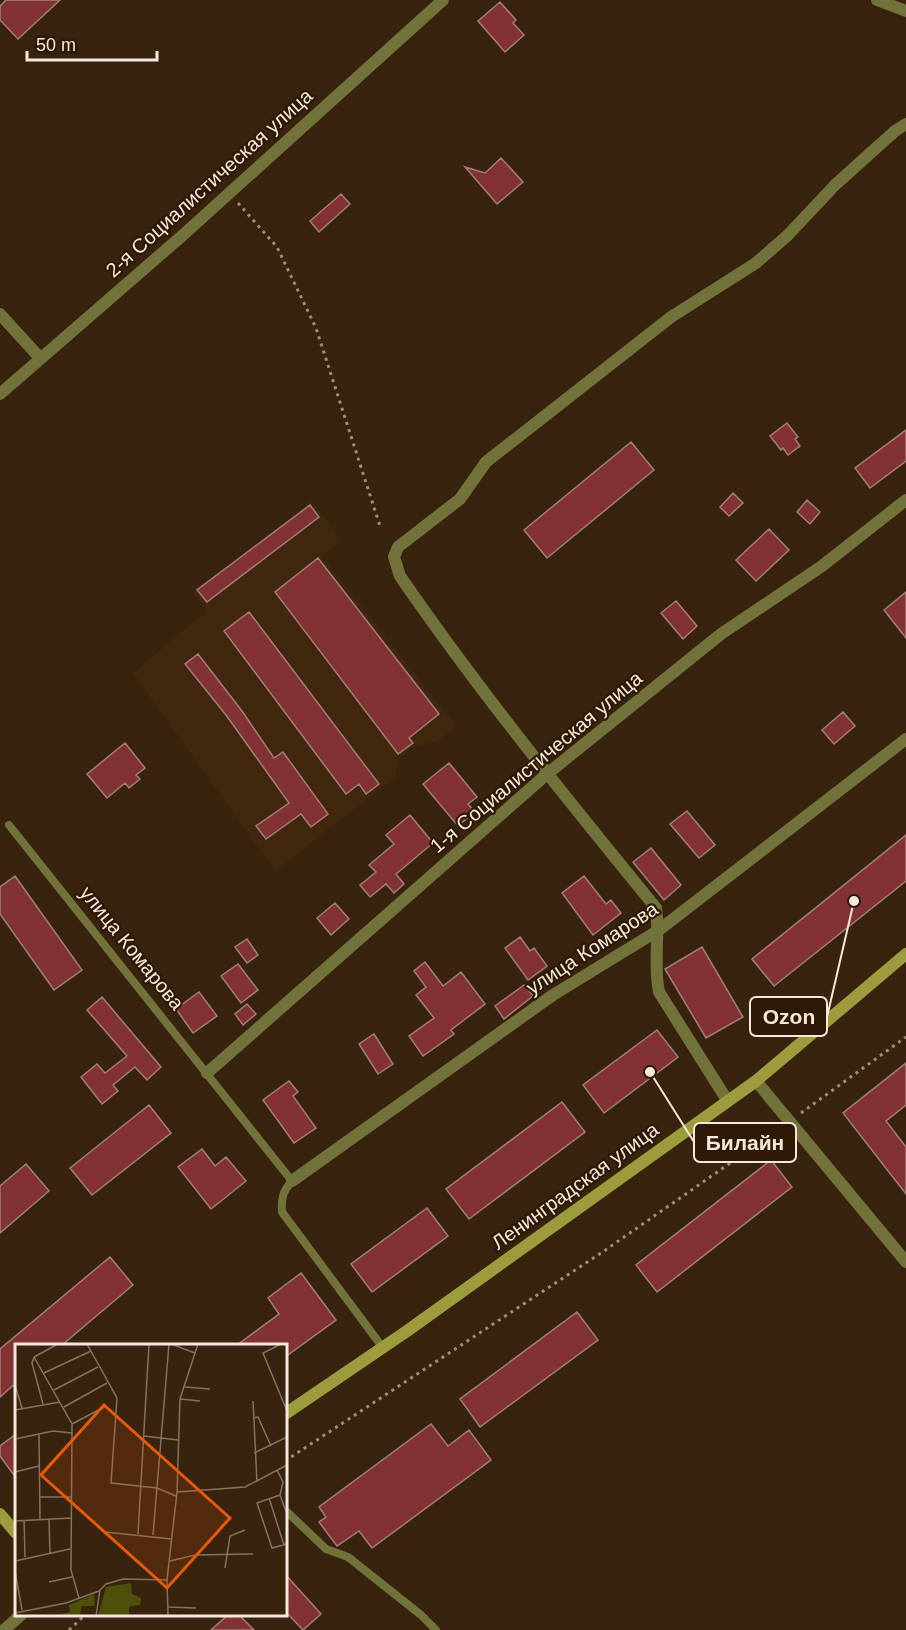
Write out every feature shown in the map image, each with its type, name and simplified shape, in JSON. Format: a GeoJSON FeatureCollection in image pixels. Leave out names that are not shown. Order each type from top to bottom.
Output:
{"type":"FeatureCollection","features":[{"type":"Feature","properties":{"kind":"main road","name":"Ленинградская улица"},"geometry":{"type":"LineString","coordinates":[[286,1413],[383,1348],[756,1081],[906,954]]}},
{"type":"Feature","properties":{"kind":"main road"},"geometry":{"type":"LineString","coordinates":[[0,1514],[15,1532]]}},
{"type":"Feature","properties":{"kind":"street","name":"2-я Социалистическая улица"},"geometry":{"type":"LineString","coordinates":[[0,394],[443,0]]}},
{"type":"Feature","properties":{"kind":"street"},"geometry":{"type":"LineString","coordinates":[[877,0],[906,11]]}},
{"type":"Feature","properties":{"kind":"street"},"geometry":{"type":"LineString","coordinates":[[727,1101],[659,992],[656,976],[659,930],[656,908],[547,774],[400,576],[394,557],[398,547],[460,499],[486,462],[670,317],[756,262],[788,236],[835,185],[895,131],[906,124]]}},
{"type":"Feature","properties":{"kind":"street"},"geometry":{"type":"LineString","coordinates":[[0,314],[40,358]]}},
{"type":"Feature","properties":{"kind":"street","name":"1-я Социалистическая улица"},"geometry":{"type":"LineString","coordinates":[[207,1073],[547,774],[721,634],[822,566],[906,500]]}},
{"type":"Feature","properties":{"kind":"street","name":"улица Комарова"},"geometry":{"type":"LineString","coordinates":[[292,1181],[553,996],[659,930],[906,739]]}},
{"type":"Feature","properties":{"kind":"street"},"geometry":{"type":"LineString","coordinates":[[756,1081],[906,1262]]}},
{"type":"Feature","properties":{"kind":"street"},"geometry":{"type":"LineString","coordinates":[[4,1630],[21,1615]]}},
{"type":"Feature","properties":{"kind":"lane","name":"улица Комарова"},"geometry":{"type":"LineString","coordinates":[[9,825],[292,1181]]}},
{"type":"Feature","properties":{"kind":"lane"},"geometry":{"type":"LineString","coordinates":[[292,1181],[285,1188],[281,1199],[282,1212],[383,1348]]}},
{"type":"Feature","properties":{"kind":"lane"},"geometry":{"type":"LineString","coordinates":[[286,1511],[326,1549],[348,1557],[421,1615],[436,1630]]}},
{"type":"Feature","properties":{"kind":"path"},"geometry":{"type":"LineString","coordinates":[[228,193],[278,247],[289,269],[315,328],[381,529]]}},
{"type":"Feature","properties":{"kind":"path"},"geometry":{"type":"LineString","coordinates":[[286,1460],[604,1251],[906,1037]]}},
{"type":"Feature","properties":{"kind":"path"},"geometry":{"type":"LineString","coordinates":[[69,1630],[85,1615]]}},
{"type":"Feature","properties":{"kind":"shaded area"},"geometry":{"type":"Polygon","coordinates":[[[312,501],[342,541],[322,556],[456,726],[436,742],[414,746],[399,759],[395,777],[275,871],[133,673],[207,611],[193,592],[312,501]]]}},
{"type":"Feature","properties":{"kind":"building"},"geometry":{"type":"Polygon","coordinates":[[[6,0],[60,0],[18,39],[0,20],[0,6],[6,0]]]}},
{"type":"Feature","properties":{"kind":"building"},"geometry":{"type":"Polygon","coordinates":[[[500,2],[516,20],[513,23],[524,35],[505,52],[478,21],[500,2]]]}},
{"type":"Feature","properties":{"kind":"building"},"geometry":{"type":"Polygon","coordinates":[[[501,158],[523,182],[497,204],[465,167],[485,173],[501,158]]]}},
{"type":"Feature","properties":{"kind":"building"},"geometry":{"type":"Polygon","coordinates":[[[341,194],[350,204],[319,232],[310,221],[341,194]]]}},
{"type":"Feature","properties":{"kind":"building"},"geometry":{"type":"Polygon","coordinates":[[[787,423],[798,437],[795,439],[800,446],[788,455],[770,436],[787,423]]]}},
{"type":"Feature","properties":{"kind":"building"},"geometry":{"type":"Polygon","coordinates":[[[906,430],[906,461],[870,488],[855,468],[906,430]]]}},
{"type":"Feature","properties":{"kind":"building"},"geometry":{"type":"Polygon","coordinates":[[[631,442],[654,470],[547,558],[524,530],[631,442]]]}},
{"type":"Feature","properties":{"kind":"building"},"geometry":{"type":"Polygon","coordinates":[[[733,493],[743,503],[729,516],[720,507],[733,493]]]}},
{"type":"Feature","properties":{"kind":"building"},"geometry":{"type":"Polygon","coordinates":[[[807,500],[820,512],[810,524],[797,512],[807,500]]]}},
{"type":"Feature","properties":{"kind":"building"},"geometry":{"type":"Polygon","coordinates":[[[310,505],[319,517],[207,602],[197,590],[310,505]]]}},
{"type":"Feature","properties":{"kind":"building"},"geometry":{"type":"Polygon","coordinates":[[[769,529],[789,550],[756,581],[736,560],[769,529]]]}},
{"type":"Feature","properties":{"kind":"building"},"geometry":{"type":"Polygon","coordinates":[[[318,558],[439,714],[409,738],[413,743],[398,754],[275,592],[318,558]]]}},
{"type":"Feature","properties":{"kind":"building"},"geometry":{"type":"Polygon","coordinates":[[[906,592],[906,638],[884,610],[906,592]]]}},
{"type":"Feature","properties":{"kind":"building"},"geometry":{"type":"Polygon","coordinates":[[[676,601],[697,626],[683,639],[661,613],[676,601]]]}},
{"type":"Feature","properties":{"kind":"building"},"geometry":{"type":"Polygon","coordinates":[[[249,612],[379,784],[366,794],[359,784],[346,794],[224,631],[249,612]]]}},
{"type":"Feature","properties":{"kind":"building"},"geometry":{"type":"Polygon","coordinates":[[[198,654],[242,711],[274,758],[283,752],[328,814],[311,827],[301,814],[266,839],[256,826],[289,803],[226,715],[185,664],[198,654]]]}},
{"type":"Feature","properties":{"kind":"building"},"geometry":{"type":"Polygon","coordinates":[[[843,712],[855,726],[834,744],[822,730],[843,712]]]}},
{"type":"Feature","properties":{"kind":"building"},"geometry":{"type":"Polygon","coordinates":[[[125,743],[145,768],[136,775],[140,779],[129,788],[125,783],[107,798],[87,774],[125,743]]]}},
{"type":"Feature","properties":{"kind":"building"},"geometry":{"type":"Polygon","coordinates":[[[449,763],[477,797],[468,804],[475,812],[458,826],[423,784],[449,763]]]}},
{"type":"Feature","properties":{"kind":"building"},"geometry":{"type":"Polygon","coordinates":[[[687,811],[715,845],[699,858],[670,824],[687,811]]]}},
{"type":"Feature","properties":{"kind":"building"},"geometry":{"type":"Polygon","coordinates":[[[410,815],[433,843],[396,874],[404,884],[394,893],[386,884],[370,897],[360,885],[376,872],[369,865],[394,844],[386,835],[410,815]]]}},
{"type":"Feature","properties":{"kind":"building"},"geometry":{"type":"Polygon","coordinates":[[[906,835],[906,881],[774,986],[752,959],[906,835]]]}},
{"type":"Feature","properties":{"kind":"building"},"geometry":{"type":"Polygon","coordinates":[[[651,848],[681,885],[664,900],[633,862],[651,848]]]}},
{"type":"Feature","properties":{"kind":"building"},"geometry":{"type":"Polygon","coordinates":[[[15,876],[82,970],[54,990],[0,914],[0,887],[15,876]]]}},
{"type":"Feature","properties":{"kind":"building"},"geometry":{"type":"Polygon","coordinates":[[[584,876],[606,904],[611,900],[621,913],[593,935],[562,893],[584,876]]]}},
{"type":"Feature","properties":{"kind":"building"},"geometry":{"type":"Polygon","coordinates":[[[335,903],[349,919],[331,935],[317,918],[335,903]]]}},
{"type":"Feature","properties":{"kind":"building"},"geometry":{"type":"Polygon","coordinates":[[[520,937],[530,951],[534,948],[547,966],[528,980],[505,948],[520,937]]]}},
{"type":"Feature","properties":{"kind":"building"},"geometry":{"type":"Polygon","coordinates":[[[247,939],[258,955],[247,963],[235,947],[247,939]]]}},
{"type":"Feature","properties":{"kind":"building"},"geometry":{"type":"Polygon","coordinates":[[[702,947],[743,1017],[706,1038],[665,969],[702,947]]]}},
{"type":"Feature","properties":{"kind":"building"},"geometry":{"type":"Polygon","coordinates":[[[425,962],[443,986],[461,972],[485,1004],[451,1030],[454,1034],[423,1056],[409,1036],[434,1018],[416,995],[426,987],[414,971],[425,962]]]}},
{"type":"Feature","properties":{"kind":"building"},"geometry":{"type":"Polygon","coordinates":[[[238,964],[258,990],[241,1003],[221,976],[238,964]]]}},
{"type":"Feature","properties":{"kind":"building"},"geometry":{"type":"Polygon","coordinates":[[[524,985],[533,996],[504,1019],[495,1006],[524,985]]]}},
{"type":"Feature","properties":{"kind":"building"},"geometry":{"type":"Polygon","coordinates":[[[199,992],[217,1016],[193,1033],[176,1009],[199,992]]]}},
{"type":"Feature","properties":{"kind":"building"},"geometry":{"type":"Polygon","coordinates":[[[102,997],[161,1067],[147,1080],[135,1067],[113,1085],[118,1091],[102,1104],[81,1077],[97,1064],[105,1073],[127,1056],[87,1010],[102,997]]]}},
{"type":"Feature","properties":{"kind":"building"},"geometry":{"type":"Polygon","coordinates":[[[247,1004],[256,1014],[243,1025],[235,1014],[247,1004]]]}},
{"type":"Feature","properties":{"kind":"building"},"geometry":{"type":"Polygon","coordinates":[[[657,1030],[678,1057],[604,1113],[583,1085],[657,1030]]]}},
{"type":"Feature","properties":{"kind":"building"},"geometry":{"type":"Polygon","coordinates":[[[374,1034],[393,1064],[378,1074],[359,1044],[374,1034]]]}},
{"type":"Feature","properties":{"kind":"building"},"geometry":{"type":"Polygon","coordinates":[[[906,1063],[906,1105],[886,1121],[906,1147],[906,1194],[843,1113],[906,1063]]]}},
{"type":"Feature","properties":{"kind":"building"},"geometry":{"type":"Polygon","coordinates":[[[289,1081],[298,1092],[293,1096],[316,1128],[294,1143],[263,1100],[289,1081]]]}},
{"type":"Feature","properties":{"kind":"building"},"geometry":{"type":"Polygon","coordinates":[[[562,1102],[585,1132],[469,1219],[446,1189],[562,1102]]]}},
{"type":"Feature","properties":{"kind":"building"},"geometry":{"type":"Polygon","coordinates":[[[149,1105],[171,1133],[92,1195],[70,1168],[149,1105]]]}},
{"type":"Feature","properties":{"kind":"building"},"geometry":{"type":"Polygon","coordinates":[[[202,1149],[215,1166],[226,1157],[246,1181],[211,1209],[178,1167],[202,1149]]]}},
{"type":"Feature","properties":{"kind":"building"},"geometry":{"type":"Polygon","coordinates":[[[771,1160],[792,1187],[657,1292],[636,1265],[771,1160]]]}},
{"type":"Feature","properties":{"kind":"building"},"geometry":{"type":"Polygon","coordinates":[[[26,1164],[49,1191],[0,1233],[0,1186],[26,1164]]]}},
{"type":"Feature","properties":{"kind":"building"},"geometry":{"type":"Polygon","coordinates":[[[427,1208],[448,1236],[372,1292],[351,1264],[427,1208]]]}},
{"type":"Feature","properties":{"kind":"building"},"geometry":{"type":"Polygon","coordinates":[[[110,1257],[133,1285],[63,1344],[15,1344],[15,1384],[0,1397],[0,1349],[110,1257]]]}},
{"type":"Feature","properties":{"kind":"building"},"geometry":{"type":"Polygon","coordinates":[[[301,1273],[336,1320],[286,1356],[286,1344],[238,1344],[279,1314],[268,1298],[301,1273]]]}},
{"type":"Feature","properties":{"kind":"building"},"geometry":{"type":"Polygon","coordinates":[[[577,1312],[598,1340],[480,1427],[460,1399],[577,1312]]]}},
{"type":"Feature","properties":{"kind":"building"},"geometry":{"type":"Polygon","coordinates":[[[431,1424],[448,1446],[469,1430],[491,1460],[372,1548],[359,1531],[337,1546],[319,1522],[326,1517],[319,1507],[431,1424]]]}},
{"type":"Feature","properties":{"kind":"building"},"geometry":{"type":"Polygon","coordinates":[[[15,1435],[15,1477],[0,1456],[0,1446],[15,1435]]]}},
{"type":"Feature","properties":{"kind":"building"},"geometry":{"type":"Polygon","coordinates":[[[286,1575],[321,1614],[303,1630],[286,1612],[286,1575]]]}},
{"type":"Feature","properties":{"kind":"building"},"geometry":{"type":"Polygon","coordinates":[[[228,1615],[239,1615],[254,1630],[211,1630],[228,1615]]]}},
{"type":"Feature","properties":{"kind":"place","name":"Ozon"},"geometry":{"type":"Point","coordinates":[854,901]}},
{"type":"Feature","properties":{"kind":"place","name":"Билайн"},"geometry":{"type":"Point","coordinates":[650,1072]}}]}
